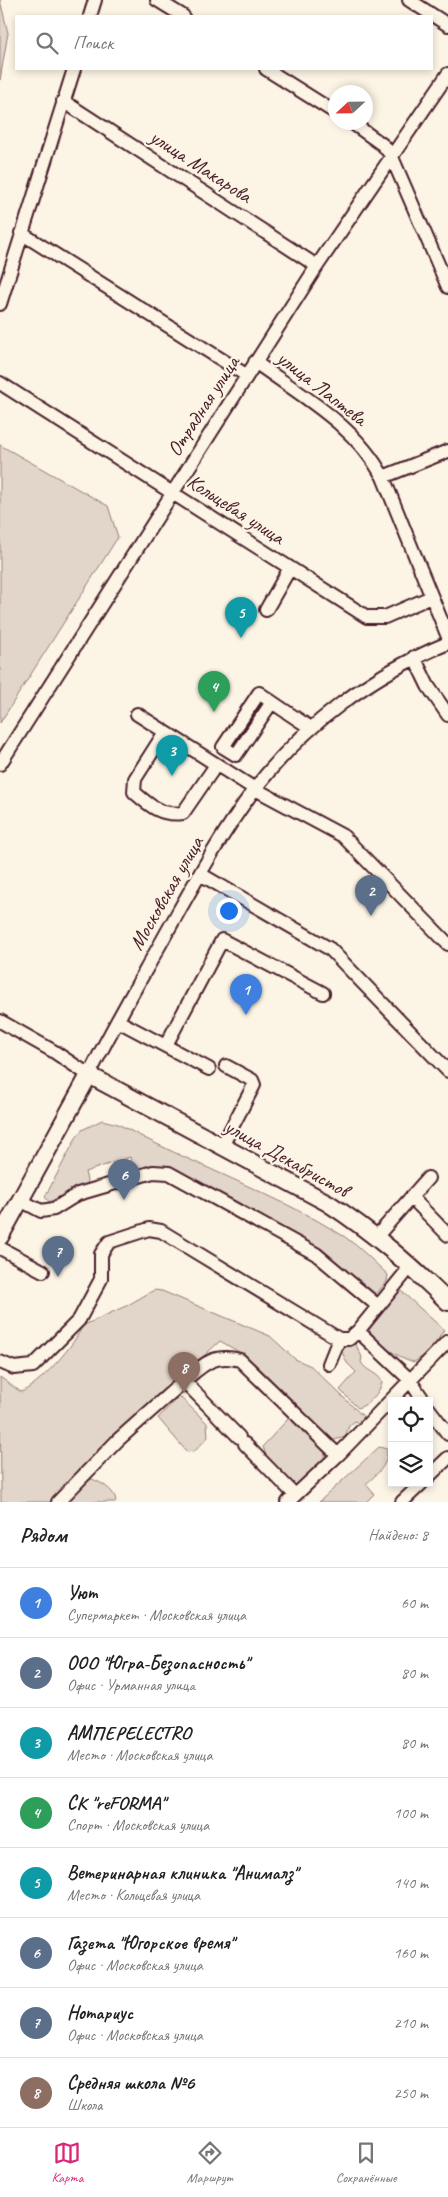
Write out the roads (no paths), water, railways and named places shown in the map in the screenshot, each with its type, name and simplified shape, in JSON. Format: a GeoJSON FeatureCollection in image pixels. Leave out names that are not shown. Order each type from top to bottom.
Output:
{"type":"FeatureCollection","features":[{"type":"Feature","properties":{"kind":"main road","name":"улица Декабристов"},"geometry":{"type":"LineString","coordinates":[[89,1075],[328,1203],[377,1236],[448,1302]]}},
{"type":"Feature","properties":{"kind":"main road","name":"Московская улица"},"geometry":{"type":"LineString","coordinates":[[0,1237],[89,1075]]}},
{"type":"Feature","properties":{"kind":"street"},"geometry":{"type":"LineString","coordinates":[[90,15],[96,0]]}},
{"type":"Feature","properties":{"kind":"street"},"geometry":{"type":"LineString","coordinates":[[157,0],[181,15]]}},
{"type":"Feature","properties":{"kind":"street"},"geometry":{"type":"LineString","coordinates":[[409,0],[432,15]]}},
{"type":"Feature","properties":{"kind":"street"},"geometry":{"type":"LineString","coordinates":[[433,15],[448,25]]}},
{"type":"Feature","properties":{"kind":"street"},"geometry":{"type":"LineString","coordinates":[[0,304],[74,70]]}},
{"type":"Feature","properties":{"kind":"street"},"geometry":{"type":"LineString","coordinates":[[268,70],[328,108]]}},
{"type":"Feature","properties":{"kind":"street","name":"Отрадная улица"},"geometry":{"type":"LineString","coordinates":[[0,764],[246,375],[391,155],[448,74]]}},
{"type":"Feature","properties":{"kind":"street","name":"улица Макарова"},"geometry":{"type":"LineString","coordinates":[[63,101],[317,266]]}},
{"type":"Feature","properties":{"kind":"street"},"geometry":{"type":"LineString","coordinates":[[362,130],[383,145],[391,155],[448,287]]}},
{"type":"Feature","properties":{"kind":"street","name":"улица Лаптева"},"geometry":{"type":"LineString","coordinates":[[21,233],[246,375]]}},
{"type":"Feature","properties":{"kind":"street","name":"улица Лаптева"},"geometry":{"type":"LineString","coordinates":[[255,362],[335,419],[351,433],[373,458],[384,477],[448,637]]}},
{"type":"Feature","properties":{"kind":"street","name":"Кольцевая улица"},"geometry":{"type":"LineString","coordinates":[[0,383],[367,617],[385,617],[431,597]]}},
{"type":"Feature","properties":{"kind":"street"},"geometry":{"type":"LineString","coordinates":[[384,477],[448,451]]}},
{"type":"Feature","properties":{"kind":"street"},"geometry":{"type":"LineString","coordinates":[[266,610],[290,568]]}},
{"type":"Feature","properties":{"kind":"street","name":"Московская улица"},"geometry":{"type":"LineString","coordinates":[[89,1075],[200,874],[254,789],[311,728],[372,682],[414,657],[448,642]]}},
{"type":"Feature","properties":{"kind":"street"},"geometry":{"type":"LineString","coordinates":[[414,657],[428,686],[448,715]]}},
{"type":"Feature","properties":{"kind":"street"},"geometry":{"type":"LineString","coordinates":[[272,702],[236,755],[223,746],[259,693],[311,728]]}},
{"type":"Feature","properties":{"kind":"street"},"geometry":{"type":"LineString","coordinates":[[136,714],[254,789],[343,836],[448,944]]}},
{"type":"Feature","properties":{"kind":"street"},"geometry":{"type":"LineString","coordinates":[[165,732],[135,779],[134,792],[147,804],[169,815],[184,813],[216,765]]}},
{"type":"Feature","properties":{"kind":"street"},"geometry":{"type":"LineString","coordinates":[[200,874],[330,949],[448,1071]]}},
{"type":"Feature","properties":{"kind":"street"},"geometry":{"type":"LineString","coordinates":[[166,1045],[222,940],[323,993]]}},
{"type":"Feature","properties":{"kind":"street"},"geometry":{"type":"LineString","coordinates":[[0,1021],[53,1051],[89,1075]]}},
{"type":"Feature","properties":{"kind":"street"},"geometry":{"type":"LineString","coordinates":[[118,1021],[209,1069]]}},
{"type":"Feature","properties":{"kind":"street"},"geometry":{"type":"LineString","coordinates":[[222,1146],[254,1085],[252,1080],[226,1066]]}},
{"type":"Feature","properties":{"kind":"street"},"geometry":{"type":"LineString","coordinates":[[20,1200],[40,1211],[54,1209],[78,1194],[153,1172],[169,1173],[316,1254],[341,1272],[352,1285],[378,1306]]}},
{"type":"Feature","properties":{"kind":"street"},"geometry":{"type":"LineString","coordinates":[[377,1236],[428,1178]]}},
{"type":"Feature","properties":{"kind":"street"},"geometry":{"type":"LineString","coordinates":[[411,1197],[448,1235]]}},
{"type":"Feature","properties":{"kind":"street"},"geometry":{"type":"LineString","coordinates":[[0,1362],[14,1368],[33,1366],[79,1320],[101,1279],[100,1254],[109,1242],[149,1229],[161,1230],[339,1339],[349,1339],[358,1331],[411,1266]]}},
{"type":"Feature","properties":{"kind":"street"},"geometry":{"type":"LineString","coordinates":[[0,1248],[43,1271]]}},
{"type":"Feature","properties":{"kind":"street"},"geometry":{"type":"LineString","coordinates":[[358,1331],[409,1379],[421,1397]]}},
{"type":"Feature","properties":{"kind":"street"},"geometry":{"type":"LineString","coordinates":[[329,1364],[339,1339]]}},
{"type":"Feature","properties":{"kind":"street"},"geometry":{"type":"LineString","coordinates":[[184,1381],[242,1440],[291,1499],[338,1455],[448,1340]]}},
{"type":"Feature","properties":{"kind":"street"},"geometry":{"type":"LineString","coordinates":[[58,1502],[118,1440],[184,1381],[214,1358],[227,1356],[240,1360],[338,1455]]}},
{"type":"Feature","properties":{"kind":"street"},"geometry":{"type":"LineString","coordinates":[[433,1414],[448,1434]]}},
{"type":"Feature","properties":{"kind":"street"},"geometry":{"type":"LineString","coordinates":[[433,1472],[448,1458]]}},
{"type":"Feature","properties":{"kind":"street"},"geometry":{"type":"LineString","coordinates":[[402,1502],[418,1487]]}},
{"type":"Feature","properties":{"kind":"place","name":"Ветеринарная клиника \"Анималз\""},"geometry":{"type":"Point","coordinates":[241,638]}},
{"type":"Feature","properties":{"kind":"place","name":"СК \"reFORMA\""},"geometry":{"type":"Point","coordinates":[214,712]}},
{"type":"Feature","properties":{"kind":"place","name":"АМПЕРELECTRO"},"geometry":{"type":"Point","coordinates":[172,776]}},
{"type":"Feature","properties":{"kind":"place","name":"ООО \"Югра-Безопасность\""},"geometry":{"type":"Point","coordinates":[371,916]}},
{"type":"Feature","properties":{"kind":"place","name":"Уют"},"geometry":{"type":"Point","coordinates":[246,1015]}},
{"type":"Feature","properties":{"kind":"place","name":"Газета \"Югорское время\""},"geometry":{"type":"Point","coordinates":[124,1200]}},
{"type":"Feature","properties":{"kind":"place","name":"Нотариус"},"geometry":{"type":"Point","coordinates":[58,1277]}},
{"type":"Feature","properties":{"kind":"place","name":"Средняя школа №6"},"geometry":{"type":"Point","coordinates":[184,1393]}}]}
